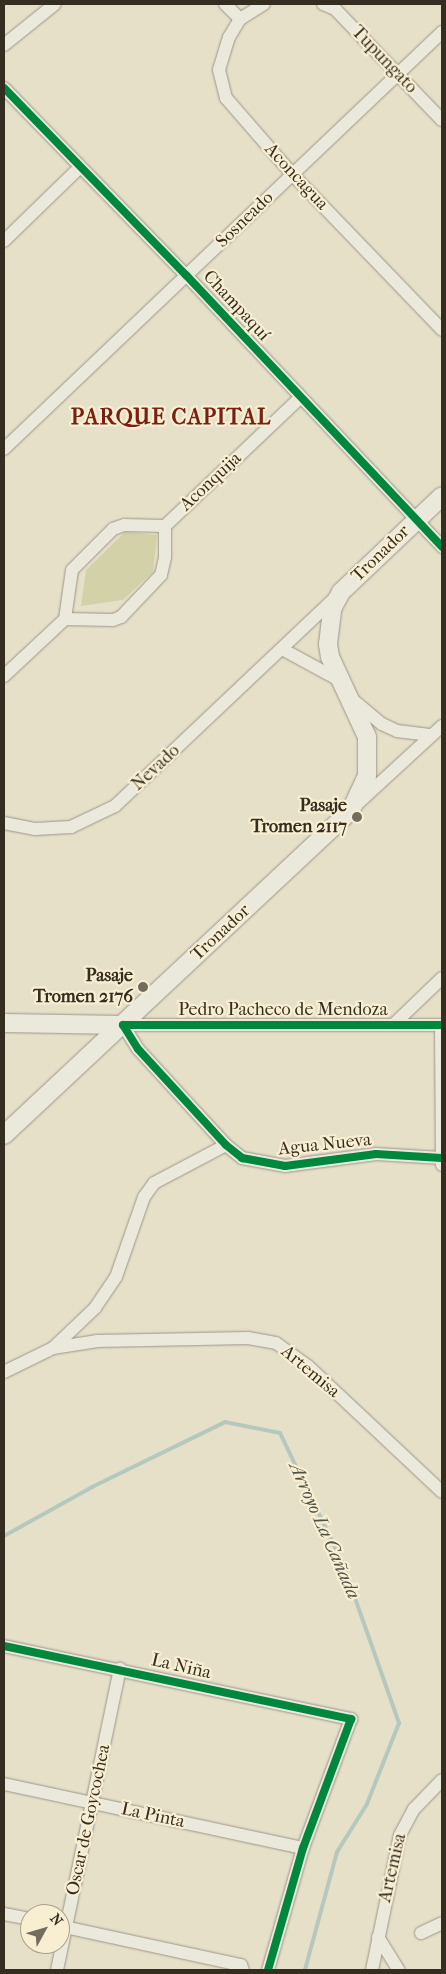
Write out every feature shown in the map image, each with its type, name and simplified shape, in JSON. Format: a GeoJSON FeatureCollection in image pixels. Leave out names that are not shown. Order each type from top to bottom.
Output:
{"type":"FeatureCollection","features":[{"type":"Feature","properties":{"kind":"main road","name":"Tronador"},"geometry":{"type":"LineString","coordinates":[[4,1135],[350,810],[367,776],[369,758],[365,729],[330,657],[328,644],[332,609],[341,592],[442,496]]}},
{"type":"Feature","properties":{"kind":"main road","name":"Pedro Pacheco de Mendoza"},"geometry":{"type":"LineString","coordinates":[[4,1022],[123,1025]]}},
{"type":"Feature","properties":{"kind":"street"},"geometry":{"type":"LineString","coordinates":[[4,45],[53,4]]}},
{"type":"Feature","properties":{"kind":"street"},"geometry":{"type":"LineString","coordinates":[[225,4],[240,19],[264,4]]}},
{"type":"Feature","properties":{"kind":"street","name":"Tupungato"},"geometry":{"type":"LineString","coordinates":[[323,4],[336,10],[442,120]]}},
{"type":"Feature","properties":{"kind":"street","name":"Aconcagua"},"geometry":{"type":"LineString","coordinates":[[240,19],[222,56],[221,83],[234,110],[292,174],[442,330]]}},
{"type":"Feature","properties":{"kind":"street","name":"Sosneado"},"geometry":{"type":"LineString","coordinates":[[4,449],[442,32]]}},
{"type":"Feature","properties":{"kind":"street","name":"Champaquí"},"geometry":{"type":"LineString","coordinates":[[4,88],[186,275],[442,547]]}},
{"type":"Feature","properties":{"kind":"street"},"geometry":{"type":"LineString","coordinates":[[4,241],[80,167]]}},
{"type":"Feature","properties":{"kind":"street","name":"Aconquija"},"geometry":{"type":"LineString","coordinates":[[165,526],[165,557],[160,575],[121,616],[113,620],[65,619],[72,570],[113,529],[124,525],[165,526],[301,397]]}},
{"type":"Feature","properties":{"kind":"street","name":"Tronador"},"geometry":{"type":"LineString","coordinates":[[282,649],[341,592]]}},
{"type":"Feature","properties":{"kind":"street"},"geometry":{"type":"LineString","coordinates":[[4,676],[65,619]]}},
{"type":"Feature","properties":{"kind":"street"},"geometry":{"type":"LineString","coordinates":[[282,649],[341,681]]}},
{"type":"Feature","properties":{"kind":"street","name":"Nevado"},"geometry":{"type":"LineString","coordinates":[[4,823],[35,829],[71,827],[114,806],[282,649]]}},
{"type":"Feature","properties":{"kind":"street","name":"Tronador"},"geometry":{"type":"LineString","coordinates":[[352,699],[382,724],[397,731],[432,735]]}},
{"type":"Feature","properties":{"kind":"street"},"geometry":{"type":"LineString","coordinates":[[350,810],[442,726]]}},
{"type":"Feature","properties":{"kind":"street"},"geometry":{"type":"LineString","coordinates":[[393,1024],[442,978]]}},
{"type":"Feature","properties":{"kind":"street"},"geometry":{"type":"LineString","coordinates":[[442,1024],[442,1160]]}},
{"type":"Feature","properties":{"kind":"street","name":"Pedro Pacheco de Mendoza"},"geometry":{"type":"LineString","coordinates":[[123,1025],[442,1024]]}},
{"type":"Feature","properties":{"kind":"street","name":"Agua Nueva"},"geometry":{"type":"LineString","coordinates":[[123,1025],[138,1049],[226,1145],[242,1158],[273,1166],[376,1154],[442,1160]]}},
{"type":"Feature","properties":{"kind":"street"},"geometry":{"type":"LineString","coordinates":[[4,1372],[53,1348],[82,1323],[107,1291],[122,1261],[144,1197],[154,1182],[226,1145]]}},
{"type":"Feature","properties":{"kind":"street","name":"Artemisa"},"geometry":{"type":"LineString","coordinates":[[53,1348],[97,1340],[248,1338],[276,1343],[308,1366],[442,1492]]}},
{"type":"Feature","properties":{"kind":"street","name":"La Niña"},"geometry":{"type":"LineString","coordinates":[[4,1646],[351,1719],[303,1848]]}},
{"type":"Feature","properties":{"kind":"street","name":"Oscar de Goycochea"},"geometry":{"type":"LineString","coordinates":[[68,1904],[92,1803],[120,1669]]}},
{"type":"Feature","properties":{"kind":"street","name":"Artemisa"},"geometry":{"type":"LineString","coordinates":[[372,1970],[400,1835],[414,1809],[442,1780]]}},
{"type":"Feature","properties":{"kind":"street","name":"La Pinta"},"geometry":{"type":"LineString","coordinates":[[4,1784],[303,1848]]}},
{"type":"Feature","properties":{"kind":"street"},"geometry":{"type":"LineString","coordinates":[[268,1970],[303,1848]]}},
{"type":"Feature","properties":{"kind":"street"},"geometry":{"type":"LineString","coordinates":[[4,1914],[20,1917]]}},
{"type":"Feature","properties":{"kind":"street"},"geometry":{"type":"LineString","coordinates":[[421,1933],[442,1923]]}},
{"type":"Feature","properties":{"kind":"street"},"geometry":{"type":"LineString","coordinates":[[70,1927],[241,1964],[243,1970]]}},
{"type":"Feature","properties":{"kind":"street"},"geometry":{"type":"LineString","coordinates":[[378,1937],[399,1970]]}},
{"type":"Feature","properties":{"kind":"street","name":"Oscar de Goycochea"},"geometry":{"type":"LineString","coordinates":[[57,1970],[59,1954]]}},
{"type":"Feature","properties":{"kind":"green space"},"geometry":{"type":"Polygon","coordinates":[[[125,532],[157,535],[153,572],[123,600],[81,606],[86,570],[125,532]]]}},
{"type":"Feature","properties":{"kind":"waterway","name":"Arroyo La Cañada"},"geometry":{"type":"LineString","coordinates":[[4,1536],[92,1487],[225,1422],[280,1433],[343,1564],[399,1723],[367,1804],[337,1852],[305,1970]]}},
{"type":"Feature","properties":{"kind":"cycle path"},"geometry":{"type":"LineString","coordinates":[[4,88],[186,275],[442,547]]}},
{"type":"Feature","properties":{"kind":"cycle path"},"geometry":{"type":"LineString","coordinates":[[442,1025],[123,1025],[138,1049],[226,1145],[242,1158],[285,1166],[376,1154],[442,1158]]}},
{"type":"Feature","properties":{"kind":"cycle path"},"geometry":{"type":"LineString","coordinates":[[4,1646],[351,1719],[303,1848],[268,1970]]}},
{"type":"Feature","properties":{"kind":"place","name":"Pasaje Tromen 2117"},"geometry":{"type":"Point","coordinates":[357,817]}},
{"type":"Feature","properties":{"kind":"place","name":"Pasaje Tromen 2176"},"geometry":{"type":"Point","coordinates":[143,987]}},
{"type":"Feature","properties":{"kind":"district","name":"PARQUE CAPITAL"},"geometry":{"type":"Point","coordinates":[171,418]}}]}
